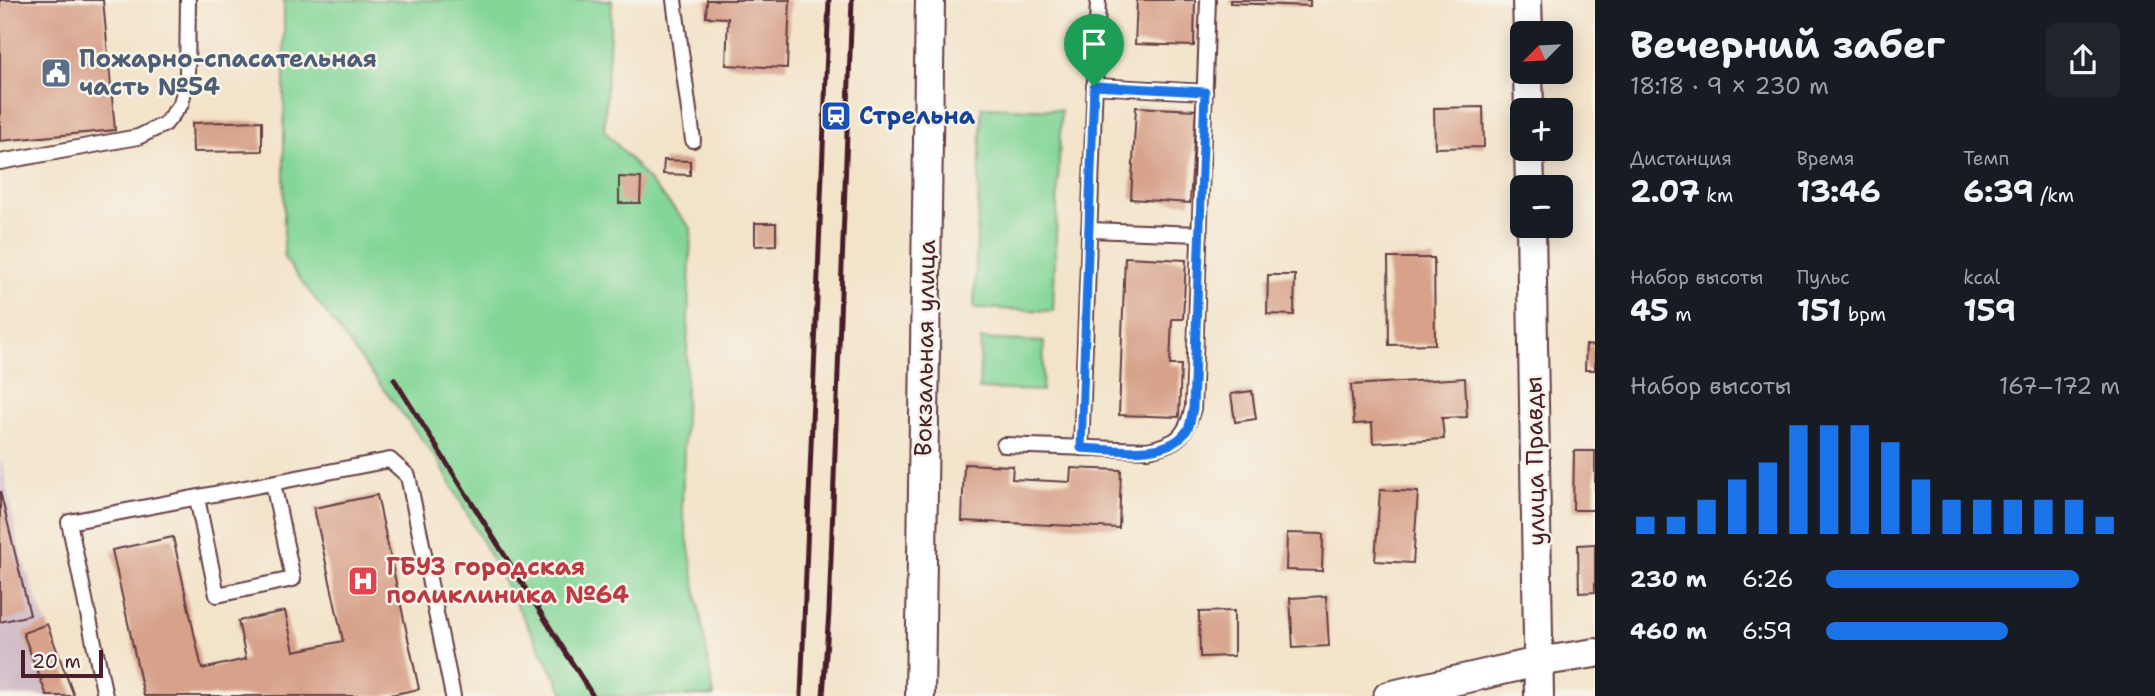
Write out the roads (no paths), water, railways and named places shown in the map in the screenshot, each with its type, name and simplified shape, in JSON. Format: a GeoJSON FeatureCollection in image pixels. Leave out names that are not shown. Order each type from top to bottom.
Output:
{"type":"FeatureCollection","features":[{"type":"Feature","properties":{"kind":"street","name":"Вокзальная улица"},"geometry":{"type":"LineString","coordinates":[[920,696],[930,0]]}},
{"type":"Feature","properties":{"kind":"street"},"geometry":{"type":"LineString","coordinates":[[1527,0],[1528,21]]}},
{"type":"Feature","properties":{"kind":"street","name":"улица Правды"},"geometry":{"type":"LineString","coordinates":[[1531,238],[1539,696]]}},
{"type":"Feature","properties":{"kind":"street"},"geometry":{"type":"LineString","coordinates":[[1388,696],[1538,662],[1595,653]]}},
{"type":"Feature","properties":{"kind":"lane"},"geometry":{"type":"LineString","coordinates":[[0,162],[138,136],[165,124],[181,104],[187,77],[188,0]]}},
{"type":"Feature","properties":{"kind":"lane"},"geometry":{"type":"LineString","coordinates":[[674,0],[693,141]]}},
{"type":"Feature","properties":{"kind":"lane"},"geometry":{"type":"LineString","coordinates":[[1081,448],[1098,0]]}},
{"type":"Feature","properties":{"kind":"lane"},"geometry":{"type":"LineString","coordinates":[[1004,444],[1148,450],[1171,445],[1187,430],[1193,408],[1208,0]]}},
{"type":"Feature","properties":{"kind":"lane"},"geometry":{"type":"LineString","coordinates":[[1094,86],[1205,92]]}},
{"type":"Feature","properties":{"kind":"lane"},"geometry":{"type":"LineString","coordinates":[[1089,230],[1200,234]]}},
{"type":"Feature","properties":{"kind":"lane"},"geometry":{"type":"LineString","coordinates":[[105,696],[69,522],[390,460],[408,476],[453,696]]}},
{"type":"Feature","properties":{"kind":"lane"},"geometry":{"type":"LineString","coordinates":[[197,498],[217,595],[293,579],[273,483]]}},
{"type":"Feature","properties":{"kind":"railway"},"geometry":{"type":"LineString","coordinates":[[801,696],[829,0]]}},
{"type":"Feature","properties":{"kind":"railway"},"geometry":{"type":"LineString","coordinates":[[823,696],[829,612],[852,0]]}},
{"type":"Feature","properties":{"kind":"railway"},"geometry":{"type":"LineString","coordinates":[[394,379],[593,696]]}},
{"type":"Feature","properties":{"kind":"place","name":"Пожарно-спасательная часть №54"},"geometry":{"type":"Point","coordinates":[56,73]}},
{"type":"Feature","properties":{"kind":"place","name":"Стрельна"},"geometry":{"type":"Point","coordinates":[836,116]}},
{"type":"Feature","properties":{"kind":"place","name":"ГБУЗ городская поликлиника №64"},"geometry":{"type":"Point","coordinates":[363,581]}}]}
